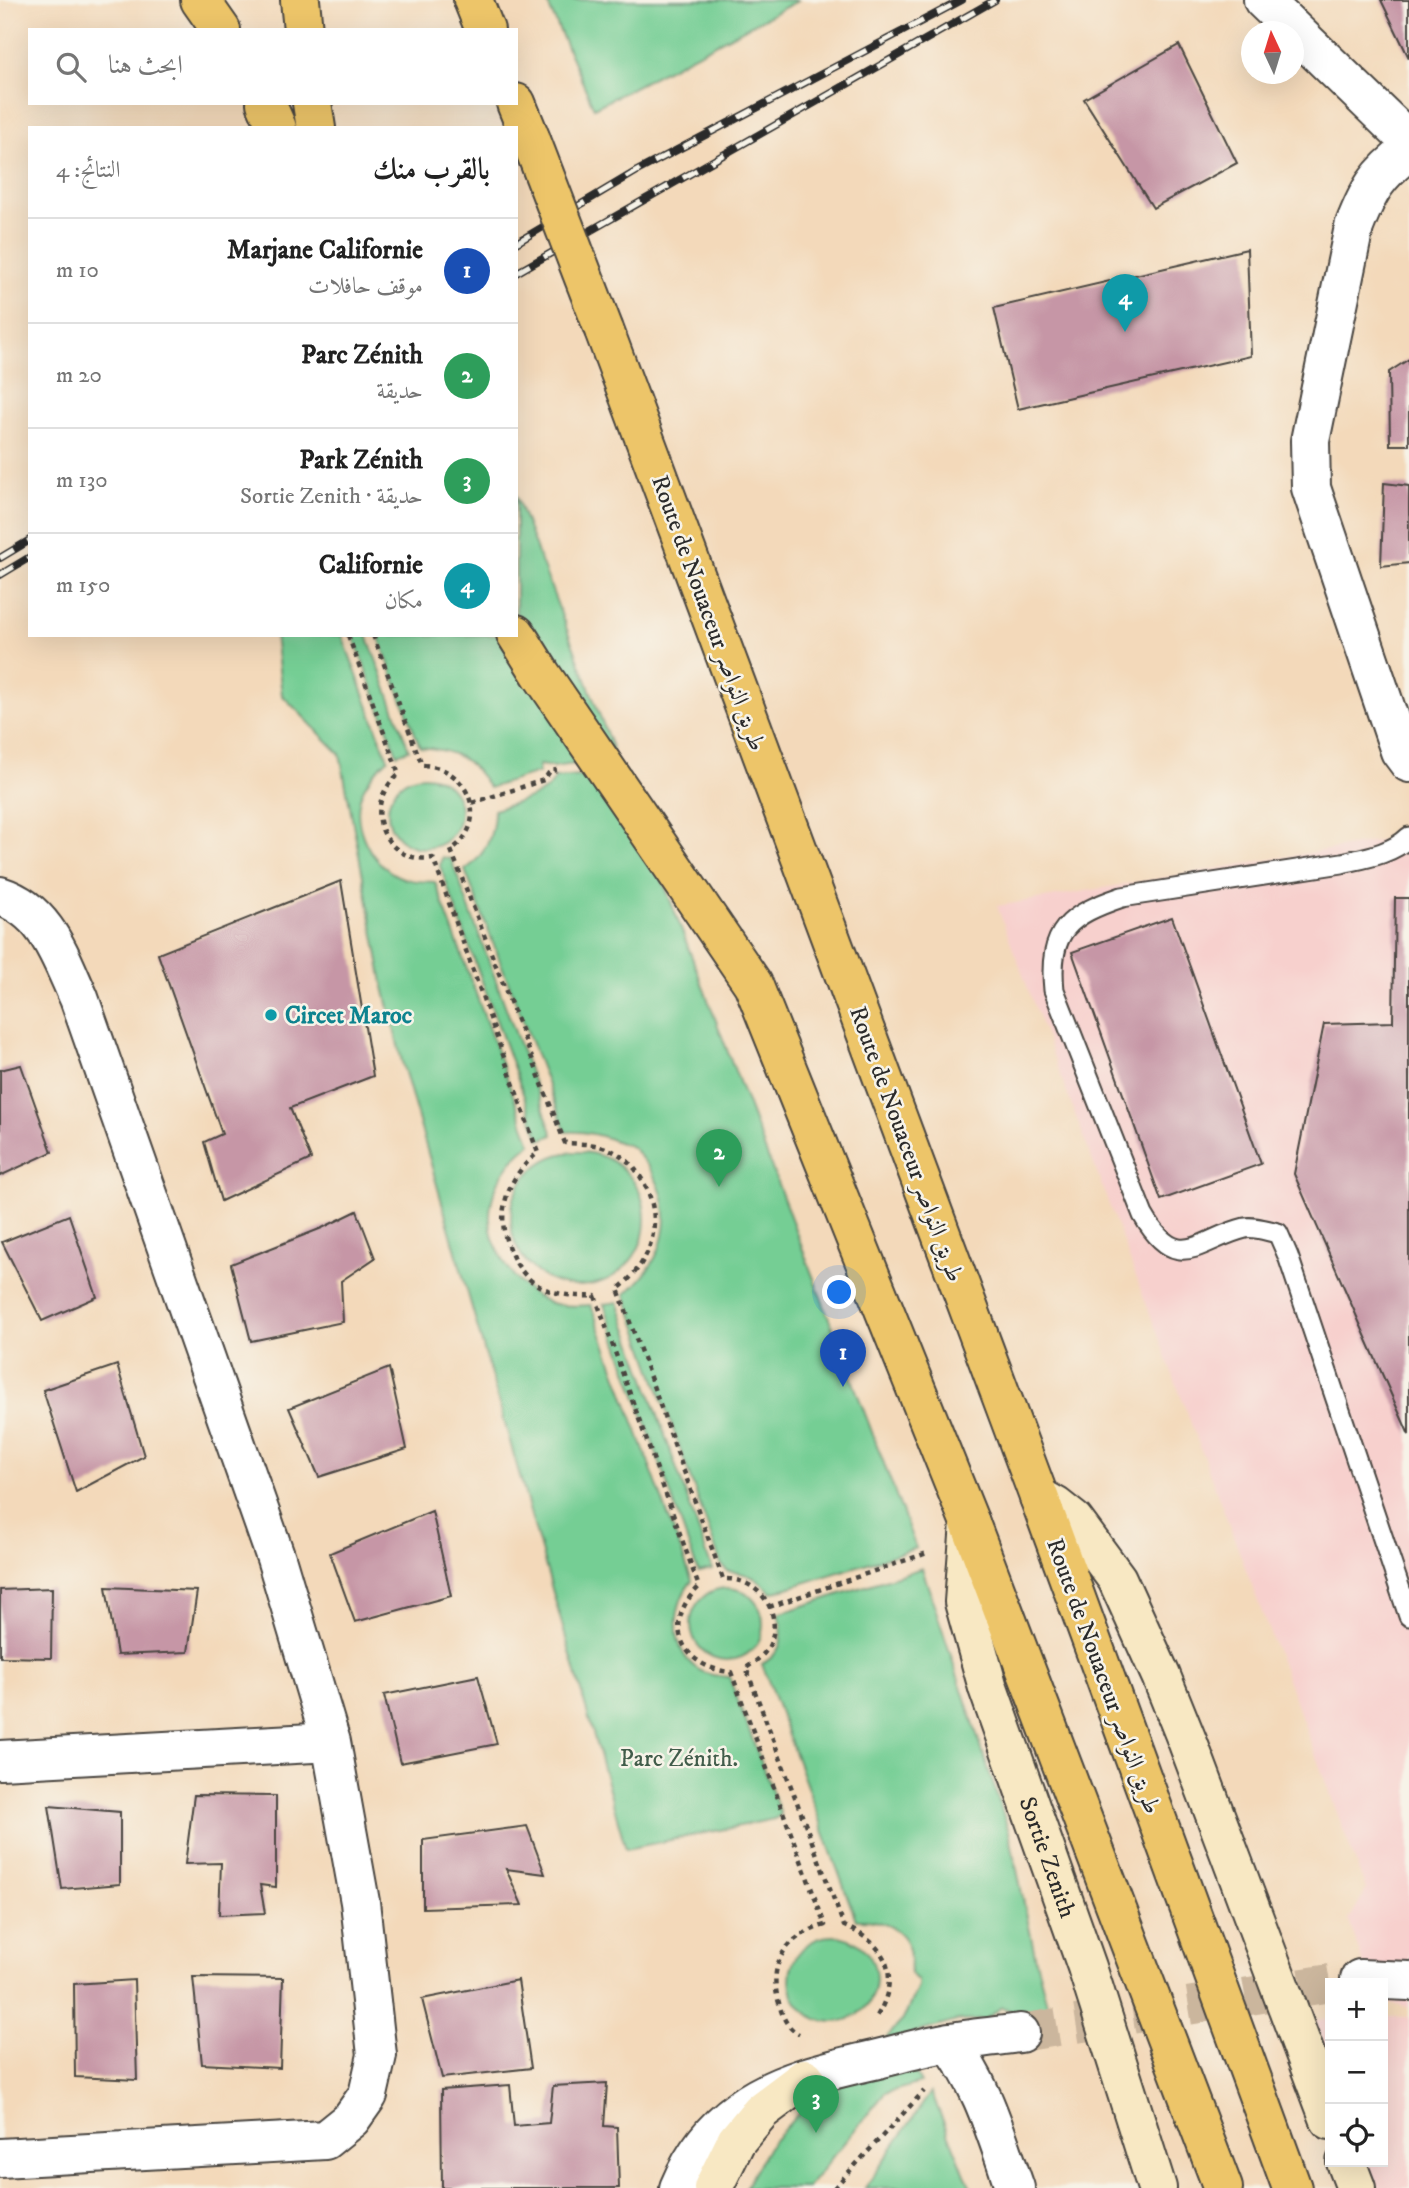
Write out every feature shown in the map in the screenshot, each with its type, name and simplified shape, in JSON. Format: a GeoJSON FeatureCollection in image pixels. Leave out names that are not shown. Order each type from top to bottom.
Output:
{"type":"FeatureCollection","features":[{"type":"Feature","properties":{"kind":"highway"},"geometry":{"type":"LineString","coordinates":[[200,0],[220,28]]}},
{"type":"Feature","properties":{"kind":"highway"},"geometry":{"type":"LineString","coordinates":[[226,0],[237,28]]}},
{"type":"Feature","properties":{"kind":"highway"},"geometry":{"type":"LineString","coordinates":[[300,0],[303,28]]}},
{"type":"Feature","properties":{"kind":"highway"},"geometry":{"type":"LineString","coordinates":[[473,0],[484,28]]}},
{"type":"Feature","properties":{"kind":"highway"},"geometry":{"type":"LineString","coordinates":[[267,105],[276,126]]}},
{"type":"Feature","properties":{"kind":"highway"},"geometry":{"type":"LineString","coordinates":[[312,105],[316,126]]}},
{"type":"Feature","properties":{"kind":"highway","name":"Route de Nouaceur طريق النواصر"},"geometry":{"type":"LineString","coordinates":[[517,105],[604,330],[1039,1497],[1292,2188]]}},
{"type":"Feature","properties":{"kind":"highway"},"geometry":{"type":"LineString","coordinates":[[518,637],[753,984],[970,1523],[1223,2188]]}},
{"type":"Feature","properties":{"kind":"main road"},"geometry":{"type":"LineString","coordinates":[[1039,1497],[1074,1521],[1123,1591],[1184,1732],[1325,2107]]}},
{"type":"Feature","properties":{"kind":"main road","name":"Sortie Zenith"},"geometry":{"type":"LineString","coordinates":[[970,1523],[964,1602],[988,1688],[1087,1967],[1157,2188]]}},
{"type":"Feature","properties":{"kind":"main road"},"geometry":{"type":"LineString","coordinates":[[1087,1967],[1086,2005],[1089,2036],[1136,2188]]}},
{"type":"Feature","properties":{"kind":"main road"},"geometry":{"type":"LineString","coordinates":[[713,2188],[736,2141],[761,2111],[805,2078]]}},
{"type":"Feature","properties":{"kind":"main road"},"geometry":{"type":"LineString","coordinates":[[1348,2167],[1356,2188]]}},
{"type":"Feature","properties":{"kind":"street"},"geometry":{"type":"LineString","coordinates":[[1263,0],[1409,141]]}},
{"type":"Feature","properties":{"kind":"street"},"geometry":{"type":"LineString","coordinates":[[1409,151],[1391,164],[1367,192],[1354,227],[1310,441],[1311,488],[1400,751],[1409,763]]}},
{"type":"Feature","properties":{"kind":"street"},"geometry":{"type":"LineString","coordinates":[[0,896],[19,902],[46,928],[79,998],[276,1558],[331,1742],[360,1902],[377,2055],[368,2095],[351,2119],[325,2140],[0,2158]]}},
{"type":"Feature","properties":{"kind":"street"},"geometry":{"type":"LineString","coordinates":[[0,1760],[331,1742]]}},
{"type":"Feature","properties":{"kind":"street"},"geometry":{"type":"LineString","coordinates":[[1388,1980],[1409,1981]]}},
{"type":"Feature","properties":{"kind":"street"},"geometry":{"type":"LineString","coordinates":[[679,2188],[701,2147],[719,2126],[766,2093],[835,2069],[957,2052],[1020,2033]]}},
{"type":"Feature","properties":{"kind":"street"},"geometry":{"type":"LineString","coordinates":[[957,2052],[978,2088],[1015,2188]]}},
{"type":"Feature","properties":{"kind":"lane"},"geometry":{"type":"LineString","coordinates":[[1409,837],[1395,847],[1342,863],[1122,897],[1089,908],[1071,921],[1063,932],[1051,965],[1054,990],[1143,1215],[1156,1237],[1182,1248],[1196,1249],[1248,1227],[1278,1233],[1409,1616]]}},
{"type":"Feature","properties":{"kind":"path"},"geometry":{"type":"LineString","coordinates":[[349,637],[399,774],[382,792],[378,808],[379,824],[398,851],[413,857],[433,858],[538,1153],[522,1167],[508,1193],[503,1216],[506,1244],[515,1261],[534,1283],[555,1293],[595,1296],[699,1587],[684,1606],[680,1622],[681,1638],[688,1653],[699,1664],[715,1671],[731,1672],[825,1925],[805,1931],[790,1943],[779,1959],[775,1977],[782,2017],[794,2031],[806,2037]]}},
{"type":"Feature","properties":{"kind":"path"},"geometry":{"type":"LineString","coordinates":[[374,637],[422,765],[445,770],[457,778],[472,803],[468,832],[452,850],[565,1143],[590,1144],[612,1151],[636,1169],[648,1192],[653,1208],[653,1237],[638,1269],[618,1289],[723,1579],[732,1578],[759,1590],[773,1616],[769,1645],[760,1658],[746,1668],[844,1926],[862,1933],[877,1946],[886,1963],[890,1983],[886,2002],[869,2024]]}},
{"type":"Feature","properties":{"kind":"path"},"geometry":{"type":"LineString","coordinates":[[472,803],[544,780],[550,771],[559,770]]}},
{"type":"Feature","properties":{"kind":"path"},"geometry":{"type":"LineString","coordinates":[[769,1607],[909,1559]]}},
{"type":"Feature","properties":{"kind":"path"},"geometry":{"type":"LineString","coordinates":[[834,2188],[930,2086],[957,2052]]}},
{"type":"Feature","properties":{"kind":"shaded area"},"geometry":{"type":"Polygon","coordinates":[[[1409,836],[1409,2008],[1388,2003],[1388,1978],[1367,1978],[1349,1920],[1366,1890],[997,906],[1409,836]]]}},
{"type":"Feature","properties":{"kind":"shaded area"},"geometry":{"type":"Polygon","coordinates":[[[1388,2017],[1409,2017],[1409,2188],[1371,2188],[1364,2167],[1388,2167],[1388,2017]]]}},
{"type":"Feature","properties":{"kind":"shaded area"},"geometry":{"type":"Polygon","coordinates":[[[1325,2019],[1325,2050],[1315,2020],[1325,2019]]]}},
{"type":"Feature","properties":{"kind":"green space"},"geometry":{"type":"Polygon","coordinates":[[[546,0],[799,0],[594,108],[546,0]]]}},
{"type":"Feature","properties":{"kind":"green space"},"geometry":{"type":"Polygon","coordinates":[[[518,501],[613,750],[604,760],[553,767],[539,765],[538,773],[489,788],[475,769],[461,757],[443,750],[420,747],[379,637],[518,637],[518,501]]]}},
{"type":"Feature","properties":{"kind":"green space","name":"Parc Zénith."},"geometry":{"type":"Polygon","coordinates":[[[275,637],[343,637],[388,759],[369,780],[360,800],[358,813],[364,838],[378,861],[398,876],[435,882],[531,1144],[511,1162],[497,1185],[490,1211],[494,1241],[510,1271],[534,1294],[558,1305],[591,1305],[692,1581],[685,1591],[678,1613],[678,1638],[688,1659],[696,1668],[712,1675],[729,1677],[781,1815],[774,1819],[626,1849],[402,1062],[383,983],[340,754],[282,695],[275,637]]]}},
{"type":"Feature","properties":{"kind":"green space"},"geometry":{"type":"Polygon","coordinates":[[[354,637],[368,637],[409,750],[397,754],[354,637]]]}},
{"type":"Feature","properties":{"kind":"green space"},"geometry":{"type":"Polygon","coordinates":[[[622,773],[916,1548],[771,1593],[757,1580],[727,1571],[721,1564],[625,1294],[650,1266],[663,1234],[665,1216],[657,1182],[647,1165],[631,1147],[593,1134],[566,1132],[465,870],[478,858],[487,844],[494,810],[546,790],[555,778],[622,773]]]}},
{"type":"Feature","properties":{"kind":"green space"},"geometry":{"type":"Polygon","coordinates":[[[431,776],[450,786],[458,798],[458,826],[450,838],[438,846],[417,848],[398,838],[390,826],[388,805],[398,786],[410,778],[431,776]]]}},
{"type":"Feature","properties":{"kind":"green space"},"geometry":{"type":"Polygon","coordinates":[[[442,857],[451,859],[553,1135],[540,1140],[440,866],[442,857]]]}},
{"type":"Feature","properties":{"kind":"green space"},"geometry":{"type":"Polygon","coordinates":[[[578,1152],[604,1157],[626,1171],[640,1193],[645,1219],[640,1245],[626,1267],[604,1281],[578,1286],[552,1281],[530,1267],[516,1245],[511,1219],[516,1193],[530,1171],[552,1157],[578,1152]]]}},
{"type":"Feature","properties":{"kind":"green space"},"geometry":{"type":"Polygon","coordinates":[[[618,1302],[712,1569],[698,1572],[604,1304],[618,1302]]]}},
{"type":"Feature","properties":{"kind":"green space"},"geometry":{"type":"Polygon","coordinates":[[[922,1568],[1009,1832],[1051,2020],[1026,2017],[1002,2007],[985,2020],[957,2021],[882,2042],[903,2020],[918,1987],[918,1981],[910,1973],[909,1950],[901,1935],[888,1926],[873,1921],[856,1920],[762,1664],[778,1649],[782,1636],[778,1614],[922,1568]]]}},
{"type":"Feature","properties":{"kind":"green space"},"geometry":{"type":"Polygon","coordinates":[[[734,1588],[753,1598],[761,1610],[761,1638],[753,1650],[741,1658],[720,1660],[701,1650],[693,1638],[691,1617],[701,1598],[713,1590],[734,1588]]]}},
{"type":"Feature","properties":{"kind":"green space"},"geometry":{"type":"Polygon","coordinates":[[[833,1936],[850,1939],[864,1948],[873,1962],[876,1979],[873,1996],[864,2010],[850,2019],[833,2022],[816,2019],[802,2010],[793,1996],[790,1979],[793,1962],[802,1948],[816,1939],[833,1936]]]}},
{"type":"Feature","properties":{"kind":"green space"},"geometry":{"type":"Polygon","coordinates":[[[909,2062],[921,2083],[885,2093],[807,2188],[745,2188],[768,2147],[799,2113],[841,2083],[909,2062]]]}},
{"type":"Feature","properties":{"kind":"green space"},"geometry":{"type":"Polygon","coordinates":[[[931,2092],[971,2188],[865,2188],[931,2092]]]}},
{"type":"Feature","properties":{"kind":"building"},"geometry":{"type":"Polygon","coordinates":[[[1381,0],[1409,0],[1409,58],[1381,0]]]}},
{"type":"Feature","properties":{"kind":"building"},"geometry":{"type":"Polygon","coordinates":[[[1179,45],[1237,163],[1153,208],[1084,99],[1179,45]]]}},
{"type":"Feature","properties":{"kind":"building"},"geometry":{"type":"Polygon","coordinates":[[[1247,249],[1251,356],[1018,409],[994,308],[1247,249]]]}},
{"type":"Feature","properties":{"kind":"building"},"geometry":{"type":"Polygon","coordinates":[[[1409,359],[1409,445],[1390,445],[1389,372],[1409,359]]]}},
{"type":"Feature","properties":{"kind":"building"},"geometry":{"type":"Polygon","coordinates":[[[1384,483],[1409,486],[1409,563],[1381,566],[1384,483]]]}},
{"type":"Feature","properties":{"kind":"building","name":"Circet Maroc"},"geometry":{"type":"Polygon","coordinates":[[[341,881],[373,1076],[290,1108],[311,1159],[221,1201],[204,1142],[222,1134],[158,954],[341,881]]]}},
{"type":"Feature","properties":{"kind":"building"},"geometry":{"type":"Polygon","coordinates":[[[1395,898],[1409,898],[1409,1435],[1294,1174],[1324,1024],[1393,1022],[1395,898]]]}},
{"type":"Feature","properties":{"kind":"building"},"geometry":{"type":"Polygon","coordinates":[[[1172,917],[1261,1164],[1161,1200],[1072,952],[1172,917]]]}},
{"type":"Feature","properties":{"kind":"building"},"geometry":{"type":"Polygon","coordinates":[[[21,1065],[52,1152],[0,1176],[0,1070],[21,1065]]]}},
{"type":"Feature","properties":{"kind":"building"},"geometry":{"type":"Polygon","coordinates":[[[357,1211],[375,1258],[341,1281],[343,1322],[251,1341],[231,1264],[357,1211]]]}},
{"type":"Feature","properties":{"kind":"building"},"geometry":{"type":"Polygon","coordinates":[[[69,1215],[97,1297],[42,1321],[2,1242],[69,1215]]]}},
{"type":"Feature","properties":{"kind":"building"},"geometry":{"type":"Polygon","coordinates":[[[117,1365],[144,1456],[76,1492],[43,1390],[117,1365]]]}},
{"type":"Feature","properties":{"kind":"building"},"geometry":{"type":"Polygon","coordinates":[[[389,1368],[407,1449],[319,1477],[289,1408],[389,1368]]]}},
{"type":"Feature","properties":{"kind":"building"},"geometry":{"type":"Polygon","coordinates":[[[432,1511],[451,1596],[355,1622],[330,1553],[432,1511]]]}},
{"type":"Feature","properties":{"kind":"building"},"geometry":{"type":"Polygon","coordinates":[[[106,1587],[197,1591],[188,1652],[117,1655],[106,1587]]]}},
{"type":"Feature","properties":{"kind":"building"},"geometry":{"type":"Polygon","coordinates":[[[52,1588],[51,1658],[0,1657],[0,1590],[52,1588]]]}},
{"type":"Feature","properties":{"kind":"building"},"geometry":{"type":"Polygon","coordinates":[[[478,1676],[497,1744],[400,1763],[384,1695],[478,1676]]]}},
{"type":"Feature","properties":{"kind":"building"},"geometry":{"type":"Polygon","coordinates":[[[194,1795],[276,1796],[276,1887],[260,1885],[265,1913],[219,1915],[221,1863],[185,1864],[194,1795]]]}},
{"type":"Feature","properties":{"kind":"building"},"geometry":{"type":"Polygon","coordinates":[[[49,1806],[120,1812],[120,1884],[62,1889],[49,1806]]]}},
{"type":"Feature","properties":{"kind":"building"},"geometry":{"type":"Polygon","coordinates":[[[527,1826],[545,1874],[506,1869],[522,1905],[423,1908],[423,1840],[527,1826]]]}},
{"type":"Feature","properties":{"kind":"building"},"geometry":{"type":"Polygon","coordinates":[[[193,1977],[283,1978],[280,2068],[202,2064],[193,1977]]]}},
{"type":"Feature","properties":{"kind":"building"},"geometry":{"type":"Polygon","coordinates":[[[134,1980],[137,2080],[75,2077],[74,1984],[134,1980]]]}},
{"type":"Feature","properties":{"kind":"building"},"geometry":{"type":"Polygon","coordinates":[[[518,1980],[531,2068],[442,2078],[422,1999],[518,1980]]]}},
{"type":"Feature","properties":{"kind":"building"},"geometry":{"type":"Polygon","coordinates":[[[607,2083],[604,2126],[617,2127],[619,2188],[442,2188],[441,2090],[510,2085],[514,2126],[549,2123],[553,2086],[607,2083]]]}},
{"type":"Feature","properties":{"kind":"tunnel"},"geometry":{"type":"LineString","coordinates":[[1020,2033],[1325,1984]]}},
{"type":"Feature","properties":{"kind":"railway"},"geometry":{"type":"LineString","coordinates":[[518,242],[637,171],[962,0]]}},
{"type":"Feature","properties":{"kind":"railway"},"geometry":{"type":"LineString","coordinates":[[518,272],[995,0]]}},
{"type":"Feature","properties":{"kind":"railway"},"geometry":{"type":"LineString","coordinates":[[0,558],[28,541]]}},
{"type":"Feature","properties":{"kind":"railway"},"geometry":{"type":"LineString","coordinates":[[0,575],[28,558]]}},
{"type":"Feature","properties":{"kind":"place","name":"Californie"},"geometry":{"type":"Point","coordinates":[1125,332]}},
{"type":"Feature","properties":{"kind":"place","name":"Circet Maroc"},"geometry":{"type":"Point","coordinates":[271,1015]}},
{"type":"Feature","properties":{"kind":"place","name":"Parc Zénith"},"geometry":{"type":"Point","coordinates":[719,1187]}},
{"type":"Feature","properties":{"kind":"place","name":"Marjane Californie"},"geometry":{"type":"Point","coordinates":[843,1387]}},
{"type":"Feature","properties":{"kind":"place","name":"Park Zénith"},"geometry":{"type":"Point","coordinates":[816,2133]}}]}
